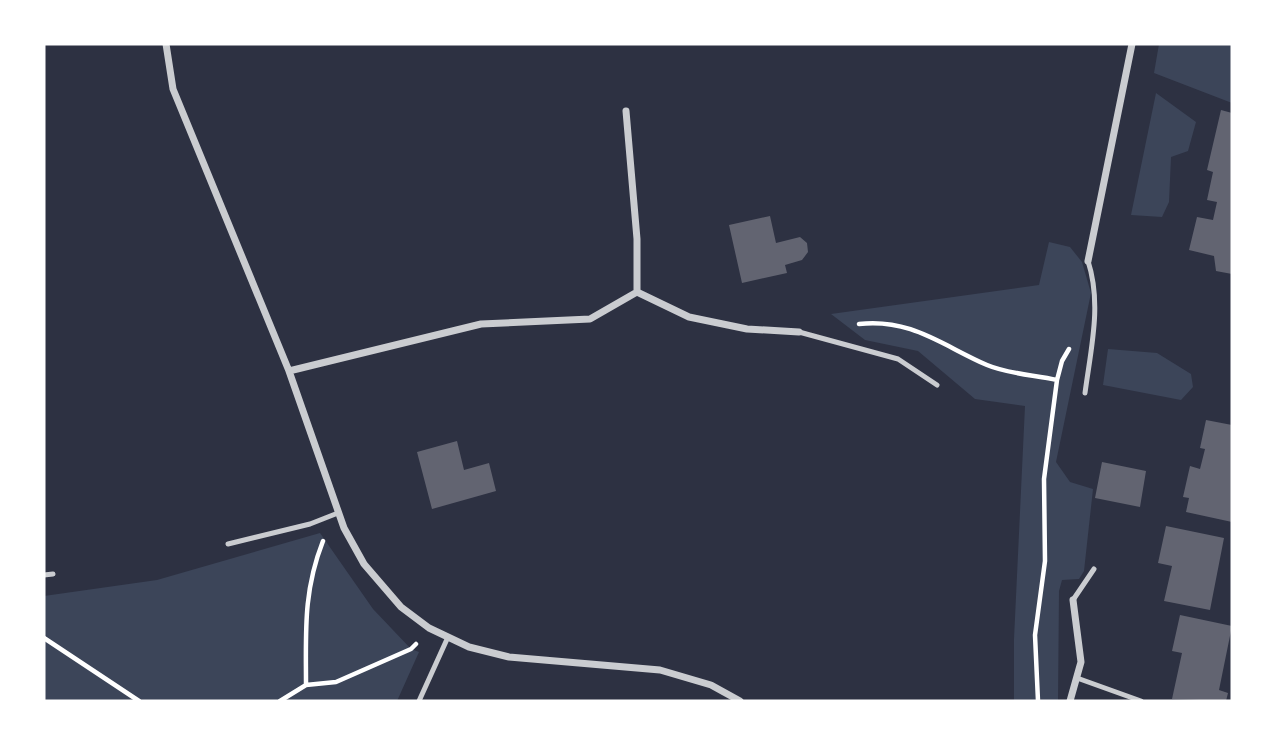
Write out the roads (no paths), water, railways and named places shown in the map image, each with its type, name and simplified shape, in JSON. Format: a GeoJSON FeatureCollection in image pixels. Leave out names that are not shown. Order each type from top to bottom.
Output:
{"type":"FeatureCollection","features":[{"type":"Feature","properties":{"kind":"street"},"geometry":{"type":"LineString","coordinates":[[166,44],[173,89],[289,371],[344,528],[364,564],[401,607],[429,628],[469,647],[509,657],[660,670],[711,684],[740,701]]}},
{"type":"Feature","properties":{"kind":"street"},"geometry":{"type":"LineString","coordinates":[[1088,261],[1132,44]]}},
{"type":"Feature","properties":{"kind":"street"},"geometry":{"type":"LineString","coordinates":[[625,111],[637,239],[637,292]]}},
{"type":"Feature","properties":{"kind":"street"},"geometry":{"type":"LineString","coordinates":[[289,371],[481,324],[590,319],[637,292]]}},
{"type":"Feature","properties":{"kind":"street"},"geometry":{"type":"LineString","coordinates":[[637,292],[690,317],[747,330],[799,332]]}},
{"type":"Feature","properties":{"kind":"street"},"geometry":{"type":"LineString","coordinates":[[1070,701],[1081,662],[1073,600]]}},
{"type":"Feature","properties":{"kind":"lane"},"geometry":{"type":"LineString","coordinates":[[1085,393],[1096,285],[1088,261]]}},
{"type":"Feature","properties":{"kind":"lane"},"geometry":{"type":"LineString","coordinates":[[799,332],[898,359],[937,385]]}},
{"type":"Feature","properties":{"kind":"lane"},"geometry":{"type":"LineString","coordinates":[[228,544],[310,524],[338,513]]}},
{"type":"Feature","properties":{"kind":"lane"},"geometry":{"type":"LineString","coordinates":[[1073,600],[1094,569]]}},
{"type":"Feature","properties":{"kind":"lane"},"geometry":{"type":"LineString","coordinates":[[44,575],[53,574]]}},
{"type":"Feature","properties":{"kind":"lane"},"geometry":{"type":"LineString","coordinates":[[419,701],[448,637]]}},
{"type":"Feature","properties":{"kind":"lane"},"geometry":{"type":"LineString","coordinates":[[1077,678],[1141,701]]}}]}
